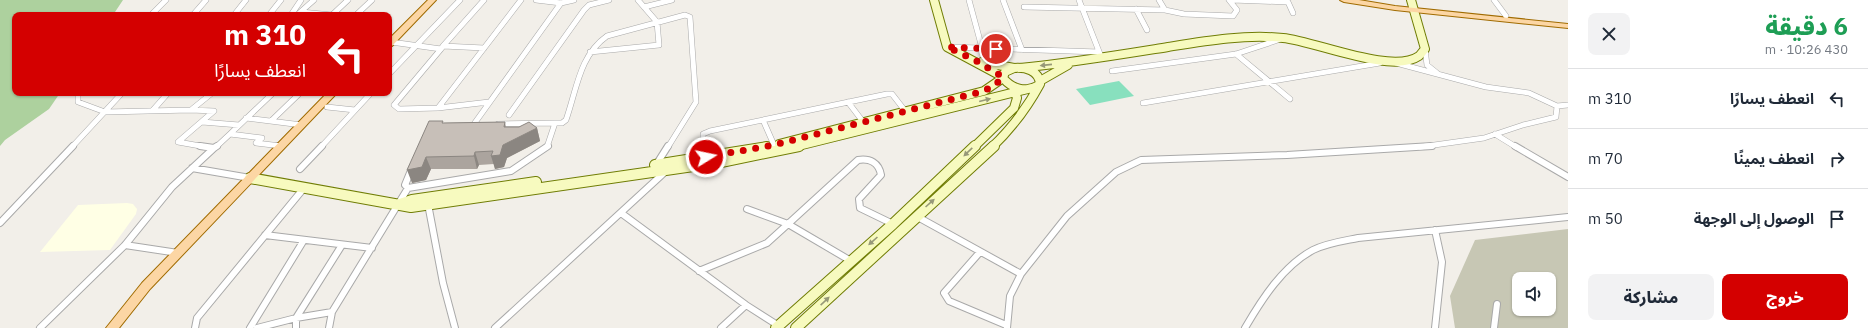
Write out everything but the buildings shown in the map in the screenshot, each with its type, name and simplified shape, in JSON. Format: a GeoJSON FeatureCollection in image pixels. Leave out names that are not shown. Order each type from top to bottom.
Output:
{"type":"FeatureCollection","features":[{"type":"Feature","properties":{"kind":"main road"},"geometry":{"type":"LineString","coordinates":[[392,38],[425,0]]}},
{"type":"Feature","properties":{"kind":"main road"},"geometry":{"type":"LineString","coordinates":[[392,38],[432,0]]}},
{"type":"Feature","properties":{"kind":"main road"},"geometry":{"type":"LineString","coordinates":[[778,327],[893,224],[1014,108],[1018,99],[1015,89],[1006,83],[1003,78],[975,60],[947,47],[934,0]]}},
{"type":"Feature","properties":{"kind":"main road"},"geometry":{"type":"LineString","coordinates":[[1344,0],[1414,6],[1568,26]]}},
{"type":"Feature","properties":{"kind":"main road"},"geometry":{"type":"LineString","coordinates":[[1362,0],[1568,23]]}},
{"type":"Feature","properties":{"kind":"main road"},"geometry":{"type":"LineString","coordinates":[[397,205],[412,200],[656,165],[774,145],[984,91],[1003,78],[1004,72],[1017,68],[1073,62],[1100,54],[1232,39],[1283,38],[1305,41],[1375,60],[1392,62],[1419,56],[1425,49],[1414,6]]}},
{"type":"Feature","properties":{"kind":"main road"},"geometry":{"type":"LineString","coordinates":[[801,327],[916,216],[1005,135],[1028,106],[1038,84],[1034,72],[975,60]]}},
{"type":"Feature","properties":{"kind":"main road"},"geometry":{"type":"LineString","coordinates":[[253,178],[411,207],[721,162],[806,144],[1038,84],[1073,62]]}},
{"type":"Feature","properties":{"kind":"main road"},"geometry":{"type":"LineString","coordinates":[[122,328],[185,251],[281,146],[329,96]]}},
{"type":"Feature","properties":{"kind":"main road"},"geometry":{"type":"LineString","coordinates":[[112,328],[146,286],[178,252],[338,96]]}},
{"type":"Feature","properties":{"kind":"street"},"geometry":{"type":"LineString","coordinates":[[155,12],[166,0]]}},
{"type":"Feature","properties":{"kind":"street"},"geometry":{"type":"LineString","coordinates":[[196,12],[206,0]]}},
{"type":"Feature","properties":{"kind":"street"},"geometry":{"type":"LineString","coordinates":[[236,12],[246,0]]}},
{"type":"Feature","properties":{"kind":"street"},"geometry":{"type":"LineString","coordinates":[[271,12],[281,0]]}},
{"type":"Feature","properties":{"kind":"street"},"geometry":{"type":"LineString","coordinates":[[293,12],[302,0]]}},
{"type":"Feature","properties":{"kind":"street"},"geometry":{"type":"LineString","coordinates":[[300,12],[314,0]]}},
{"type":"Feature","properties":{"kind":"street"},"geometry":{"type":"LineString","coordinates":[[335,12],[348,0]]}},
{"type":"Feature","properties":{"kind":"street"},"geometry":{"type":"LineString","coordinates":[[359,12],[372,0]]}},
{"type":"Feature","properties":{"kind":"street"},"geometry":{"type":"LineString","coordinates":[[392,71],[460,0]]}},
{"type":"Feature","properties":{"kind":"street"},"geometry":{"type":"LineString","coordinates":[[484,0],[442,47],[394,105],[398,109],[438,108],[489,102]]}},
{"type":"Feature","properties":{"kind":"street"},"geometry":{"type":"LineString","coordinates":[[438,108],[521,0]]}},
{"type":"Feature","properties":{"kind":"street"},"geometry":{"type":"LineString","coordinates":[[536,0],[561,3],[574,0]]}},
{"type":"Feature","properties":{"kind":"street"},"geometry":{"type":"LineString","coordinates":[[509,115],[584,10],[589,5],[609,0]]}},
{"type":"Feature","properties":{"kind":"street"},"geometry":{"type":"LineString","coordinates":[[590,52],[657,47],[659,45],[657,22],[638,0]]}},
{"type":"Feature","properties":{"kind":"street"},"geometry":{"type":"LineString","coordinates":[[644,7],[672,0]]}},
{"type":"Feature","properties":{"kind":"street"},"geometry":{"type":"LineString","coordinates":[[969,0],[982,48]]}},
{"type":"Feature","properties":{"kind":"street"},"geometry":{"type":"LineString","coordinates":[[1003,0],[1022,50]]}},
{"type":"Feature","properties":{"kind":"street"},"geometry":{"type":"LineString","coordinates":[[947,47],[1100,54],[1079,0]]}},
{"type":"Feature","properties":{"kind":"street"},"geometry":{"type":"LineString","coordinates":[[1159,0],[1165,10]]}},
{"type":"Feature","properties":{"kind":"street"},"geometry":{"type":"LineString","coordinates":[[1024,7],[1165,10],[1184,14],[1234,16],[1237,10],[1231,0]]}},
{"type":"Feature","properties":{"kind":"street"},"geometry":{"type":"LineString","coordinates":[[1231,0],[1288,2],[1293,13]]}},
{"type":"Feature","properties":{"kind":"street"},"geometry":{"type":"LineString","coordinates":[[1494,0],[1506,16]]}},
{"type":"Feature","properties":{"kind":"street"},"geometry":{"type":"LineString","coordinates":[[481,124],[470,124],[489,102],[561,3]]}},
{"type":"Feature","properties":{"kind":"street"},"geometry":{"type":"LineString","coordinates":[[1136,9],[1147,30]]}},
{"type":"Feature","properties":{"kind":"street"},"geometry":{"type":"LineString","coordinates":[[488,124],[562,123],[566,120],[579,73],[590,52],[598,41],[607,36],[685,15],[690,17],[696,102],[656,165]]}},
{"type":"Feature","properties":{"kind":"street"},"geometry":{"type":"LineString","coordinates":[[1112,71],[1236,54],[1283,38]]}},
{"type":"Feature","properties":{"kind":"street"},"geometry":{"type":"LineString","coordinates":[[392,40],[417,45],[484,48]]}},
{"type":"Feature","properties":{"kind":"street"},"geometry":{"type":"LineString","coordinates":[[1425,49],[1427,66],[1441,76]]}},
{"type":"Feature","properties":{"kind":"street"},"geometry":{"type":"LineString","coordinates":[[1236,54],[1290,99]]}},
{"type":"Feature","properties":{"kind":"street"},"geometry":{"type":"LineString","coordinates":[[1143,102],[1392,62],[1486,87],[1529,93],[1557,106],[1568,105]]}},
{"type":"Feature","properties":{"kind":"street"},"geometry":{"type":"LineString","coordinates":[[706,157],[702,140],[703,134],[763,120],[879,95],[892,94],[906,112]]}},
{"type":"Feature","properties":{"kind":"street"},"geometry":{"type":"LineString","coordinates":[[78,96],[78,102],[104,112],[153,110],[214,111],[178,142],[214,148]]}},
{"type":"Feature","properties":{"kind":"street"},"geometry":{"type":"LineString","coordinates":[[0,223],[119,96]]}},
{"type":"Feature","properties":{"kind":"street"},"geometry":{"type":"LineString","coordinates":[[153,110],[165,96]]}},
{"type":"Feature","properties":{"kind":"street"},"geometry":{"type":"LineString","coordinates":[[191,110],[208,96]]}},
{"type":"Feature","properties":{"kind":"street"},"geometry":{"type":"LineString","coordinates":[[40,328],[124,245],[172,187],[270,96]]}},
{"type":"Feature","properties":{"kind":"street"},"geometry":{"type":"LineString","coordinates":[[271,121],[297,96]]}},
{"type":"Feature","properties":{"kind":"street"},"geometry":{"type":"LineString","coordinates":[[300,169],[368,96]]}},
{"type":"Feature","properties":{"kind":"street"},"geometry":{"type":"LineString","coordinates":[[848,102],[864,123]]}},
{"type":"Feature","properties":{"kind":"street"},"geometry":{"type":"LineString","coordinates":[[980,252],[944,292],[945,296],[949,301],[1007,327],[1010,296],[1021,274],[1068,216],[1116,172],[1142,160],[1287,155],[1429,146],[1484,138],[1556,117],[1557,106]]}},
{"type":"Feature","properties":{"kind":"street"},"geometry":{"type":"LineString","coordinates":[[327,107],[354,110]]}},
{"type":"Feature","properties":{"kind":"street"},"geometry":{"type":"LineString","coordinates":[[246,118],[302,125]]}},
{"type":"Feature","properties":{"kind":"street"},"geometry":{"type":"LineString","coordinates":[[763,120],[774,145]]}},
{"type":"Feature","properties":{"kind":"street"},"geometry":{"type":"LineString","coordinates":[[202,122],[239,125]]}},
{"type":"Feature","properties":{"kind":"street"},"geometry":{"type":"LineString","coordinates":[[329,328],[332,312],[408,188],[511,171],[548,146],[555,123]]}},
{"type":"Feature","properties":{"kind":"street"},"geometry":{"type":"LineString","coordinates":[[230,134],[262,138],[256,143],[281,146]]}},
{"type":"Feature","properties":{"kind":"street"},"geometry":{"type":"LineString","coordinates":[[1494,134],[1568,177]]}},
{"type":"Feature","properties":{"kind":"street"},"geometry":{"type":"LineString","coordinates":[[699,271],[767,243],[858,160],[864,158],[875,162],[880,167],[881,174],[860,199],[860,208],[893,224]]}},
{"type":"Feature","properties":{"kind":"street"},"geometry":{"type":"LineString","coordinates":[[408,188],[405,185],[416,159]]}},
{"type":"Feature","properties":{"kind":"street"},"geometry":{"type":"LineString","coordinates":[[192,168],[253,178]]}},
{"type":"Feature","properties":{"kind":"street"},"geometry":{"type":"LineString","coordinates":[[495,328],[669,169]]}},
{"type":"Feature","properties":{"kind":"street"},"geometry":{"type":"LineString","coordinates":[[195,328],[197,318],[304,188]]}},
{"type":"Feature","properties":{"kind":"street"},"geometry":{"type":"LineString","coordinates":[[428,204],[443,283],[455,328]]}},
{"type":"Feature","properties":{"kind":"street"},"geometry":{"type":"LineString","coordinates":[[748,209],[788,224],[851,261]]}},
{"type":"Feature","properties":{"kind":"street"},"geometry":{"type":"LineString","coordinates":[[621,213],[778,327]]}},
{"type":"Feature","properties":{"kind":"street"},"geometry":{"type":"LineString","coordinates":[[916,216],[1021,274]]}},
{"type":"Feature","properties":{"kind":"street"},"geometry":{"type":"LineString","coordinates":[[1245,328],[1280,279],[1298,259],[1330,243],[1358,238],[1568,217]]}},
{"type":"Feature","properties":{"kind":"street"},"geometry":{"type":"LineString","coordinates":[[1435,230],[1442,262],[1435,328]]}},
{"type":"Feature","properties":{"kind":"street"},"geometry":{"type":"LineString","coordinates":[[265,235],[372,248]]}},
{"type":"Feature","properties":{"kind":"street"},"geometry":{"type":"LineString","coordinates":[[250,328],[304,240]]}},
{"type":"Feature","properties":{"kind":"street"},"geometry":{"type":"LineString","coordinates":[[124,245],[178,252]]}},
{"type":"Feature","properties":{"kind":"street"},"geometry":{"type":"LineString","coordinates":[[296,328],[296,318],[342,245]]}},
{"type":"Feature","properties":{"kind":"street"},"geometry":{"type":"LineString","coordinates":[[1494,328],[1497,304]]}},
{"type":"Feature","properties":{"kind":"street"},"geometry":{"type":"LineString","coordinates":[[722,328],[746,305]]}},
{"type":"Feature","properties":{"kind":"street"},"geometry":{"type":"LineString","coordinates":[[257,328],[296,318],[332,312]]}},
{"type":"Feature","properties":{"kind":"shaded area"},"geometry":{"type":"Polygon","coordinates":[[[133,204],[137,209],[136,214],[110,250],[40,252],[78,205],[133,204]]]}},
{"type":"Feature","properties":{"kind":"shaded area"},"geometry":{"type":"Polygon","coordinates":[[[1568,229],[1568,328],[1455,328],[1450,296],[1475,240],[1568,229]]]}},
{"type":"Feature","properties":{"kind":"green space"},"geometry":{"type":"Polygon","coordinates":[[[0,0],[123,0],[115,12],[12,12],[12,96],[58,96],[49,109],[5,140],[0,146],[0,0]]]}},
{"type":"Feature","properties":{"kind":"green space"},"geometry":{"type":"Polygon","coordinates":[[[1119,81],[1134,96],[1090,105],[1076,89],[1119,81]]]}},
{"type":"Feature","properties":{"kind":"route"},"geometry":{"type":"LineString","coordinates":[[706,157],[774,145],[892,116],[984,91],[995,85],[1003,77],[975,60],[961,55],[947,47],[996,49]]}}]}
